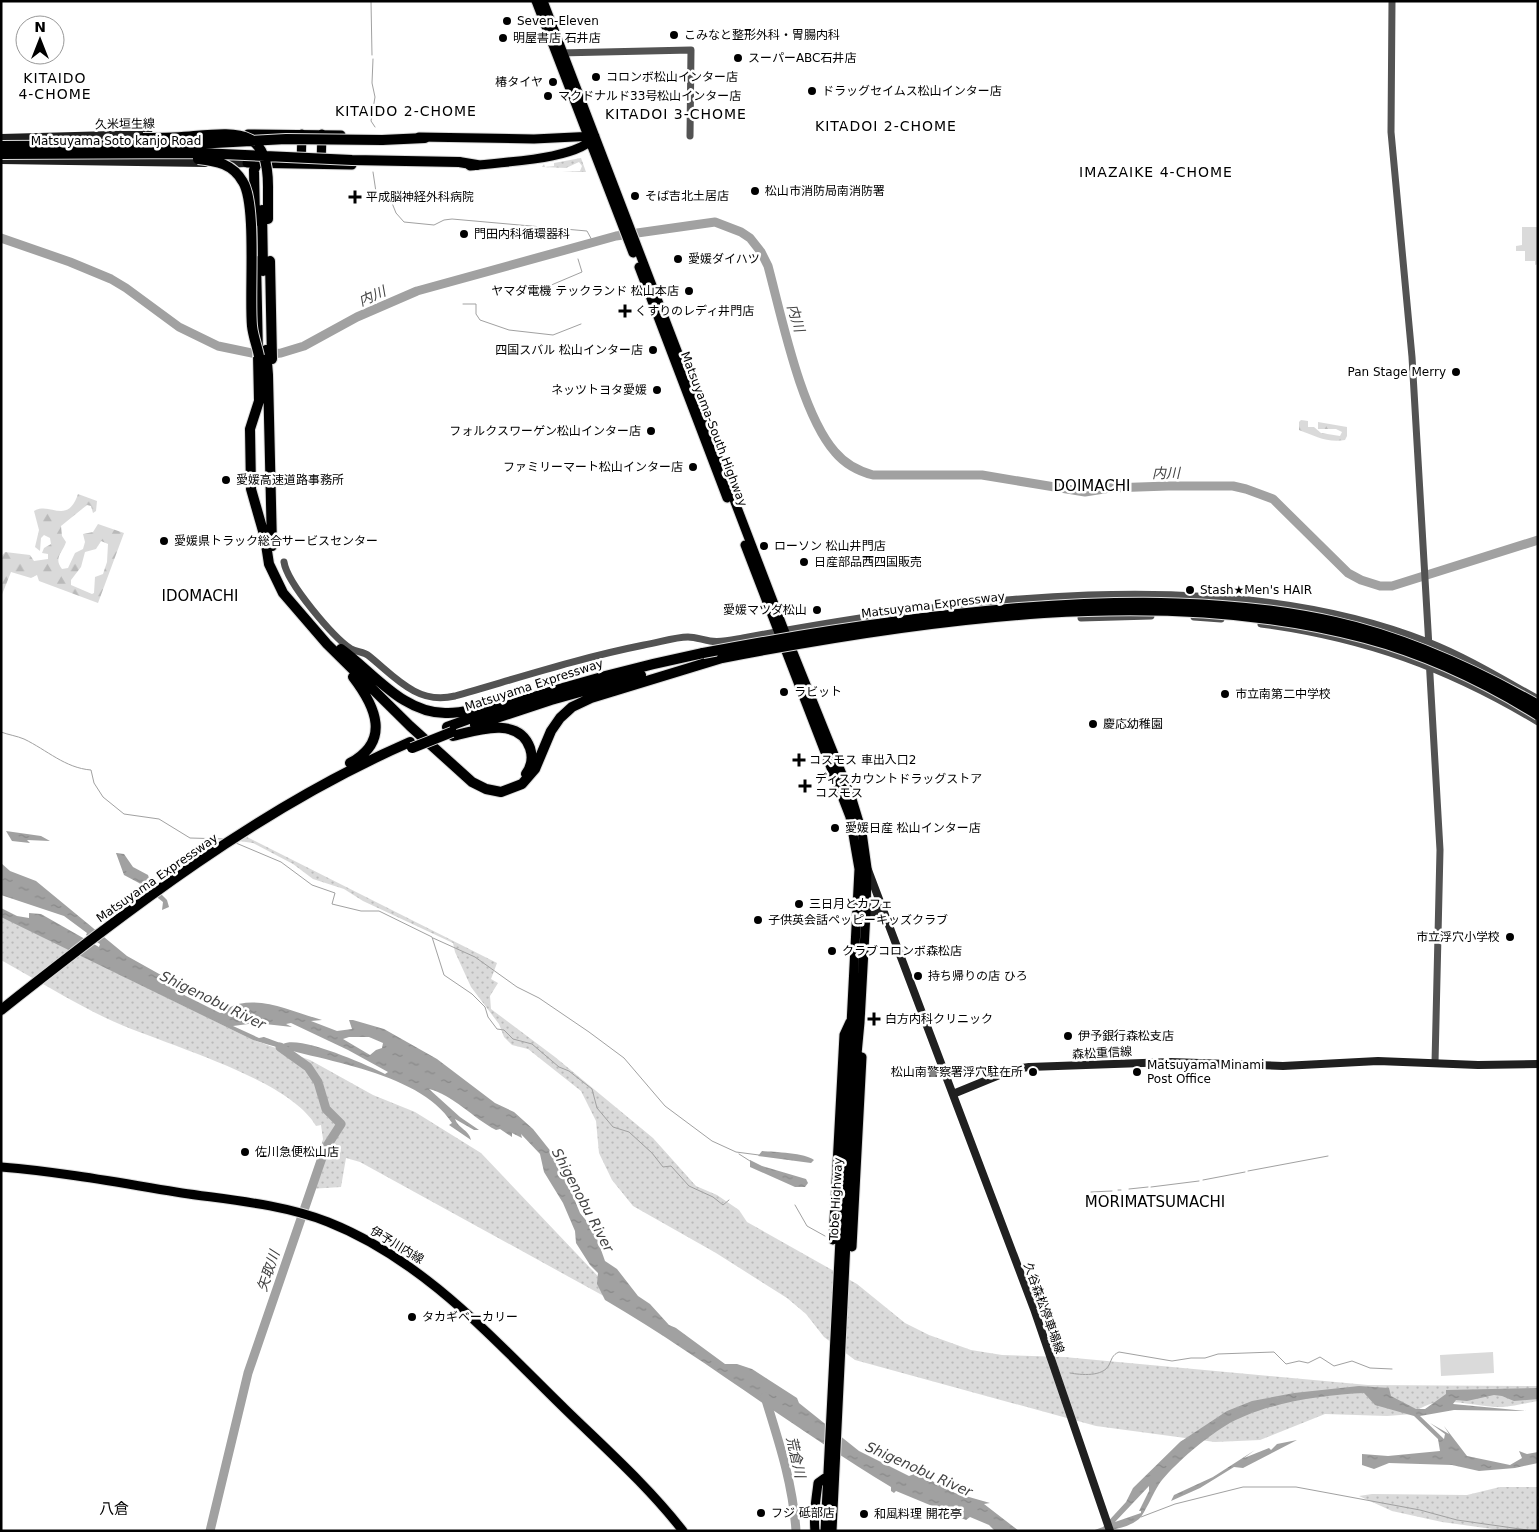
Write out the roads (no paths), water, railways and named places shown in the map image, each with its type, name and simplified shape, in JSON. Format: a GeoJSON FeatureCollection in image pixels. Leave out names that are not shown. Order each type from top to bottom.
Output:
{"type":"FeatureCollection","features":[{"type":"Feature","properties":{"kind":"highway"},"geometry":{"type":"LineString","coordinates":[[71,140],[184,137],[230,133],[238,134],[252,141],[265,160],[268,175],[264,361],[259,401],[250,429],[251,489],[284,582],[341,648],[354,668],[373,708],[376,721],[375,734],[369,747],[360,758],[316,788]]}},
{"type":"Feature","properties":{"kind":"highway","name":"Matsuyama Soto kanjo Road"},"geometry":{"type":"LineString","coordinates":[[1,146],[71,140],[178,145],[269,140],[425,138]]}},
{"type":"Feature","properties":{"kind":"highway"},"geometry":{"type":"LineString","coordinates":[[91,153],[218,161],[232,168],[245,184],[248,197],[252,326],[268,375],[269,564],[277,583],[294,608],[327,644],[420,729],[475,778],[491,786],[514,784],[527,773],[531,753],[527,742],[516,732],[504,728],[451,732],[419,743],[365,762],[337,779],[316,788]]}},
{"type":"Feature","properties":{"kind":"highway","name":"Matsuyama Soto kanjo Road"},"geometry":{"type":"LineString","coordinates":[[1,154],[231,154],[319,159],[459,162],[477,165]]}},
{"type":"Feature","properties":{"kind":"highway"},"geometry":{"type":"LineString","coordinates":[[252,163],[261,170],[259,245],[264,361]]}},
{"type":"Feature","properties":{"kind":"highway","name":"Matsuyama Expressway"},"geometry":{"type":"LineString","coordinates":[[451,732],[584,690],[779,639],[950,614],[1053,605],[1188,602],[1297,614],[1369,631],[1454,661],[1538,704]]}},
{"type":"Feature","properties":{"kind":"highway","name":"Matsuyama Expressway"},"geometry":{"type":"LineString","coordinates":[[451,732],[524,699],[591,678],[864,634],[959,622],[1112,611],[1188,611],[1297,623],[1368,639],[1451,670],[1496,691],[1538,715]]}},
{"type":"Feature","properties":{"kind":"highway"},"geometry":{"type":"LineString","coordinates":[[354,668],[410,726],[472,782],[486,789],[501,792],[516,788],[528,779],[535,769],[551,732],[572,707],[591,698],[705,659]]}},
{"type":"Feature","properties":{"kind":"highway"},"geometry":{"type":"LineString","coordinates":[[354,668],[427,711],[448,713],[524,699]]}},
{"type":"Feature","properties":{"kind":"highway","name":"Matsuyama Expressway"},"geometry":{"type":"LineString","coordinates":[[1,1010],[122,917],[213,852],[316,788]]}},
{"type":"Feature","properties":{"kind":"main road","name":"Matsuyama-South Highway"},"geometry":{"type":"LineString","coordinates":[[536,1],[559,54],[631,237],[780,631],[850,817],[863,868]]}},
{"type":"Feature","properties":{"kind":"main road","name":"Matsuyama-South Highway"},"geometry":{"type":"LineString","coordinates":[[543,1],[559,54]]}},
{"type":"Feature","properties":{"kind":"main road"},"geometry":{"type":"LineString","coordinates":[[170,134],[170,162]]}},
{"type":"Feature","properties":{"kind":"main road","name":"久米垣生線"},"geometry":{"type":"LineString","coordinates":[[1,138],[71,140],[170,134],[252,134]]}},
{"type":"Feature","properties":{"kind":"main road"},"geometry":{"type":"LineString","coordinates":[[252,163],[252,134],[322,134],[425,138],[591,138]]}},
{"type":"Feature","properties":{"kind":"main road"},"geometry":{"type":"LineString","coordinates":[[301,164],[302,134]]}},
{"type":"Feature","properties":{"kind":"main road"},"geometry":{"type":"LineString","coordinates":[[321,164],[322,134]]}},
{"type":"Feature","properties":{"kind":"main road"},"geometry":{"type":"LineString","coordinates":[[1,160],[477,165],[555,156],[580,147],[591,138]]}},
{"type":"Feature","properties":{"kind":"main road"},"geometry":{"type":"LineString","coordinates":[[69,161],[71,140]]}},
{"type":"Feature","properties":{"kind":"main road"},"geometry":{"type":"LineString","coordinates":[[863,868],[884,912],[953,1094]]}},
{"type":"Feature","properties":{"kind":"main road","name":"Tobe Highway"},"geometry":{"type":"LineString","coordinates":[[822,1529],[832,1513],[828,1459],[856,1019],[863,868]]}},
{"type":"Feature","properties":{"kind":"main road"},"geometry":{"type":"LineString","coordinates":[[862,912],[884,912]]}},
{"type":"Feature","properties":{"kind":"main road"},"geometry":{"type":"LineString","coordinates":[[832,1240],[844,1035],[856,1019]]}},
{"type":"Feature","properties":{"kind":"main road"},"geometry":{"type":"LineString","coordinates":[[852,1247],[863,1038],[856,1019]]}},
{"type":"Feature","properties":{"kind":"main road","name":"森松重信線"},"geometry":{"type":"LineString","coordinates":[[953,1094],[1021,1068],[1171,1062],[1283,1066],[1378,1061],[1538,1064]]}},
{"type":"Feature","properties":{"kind":"main road","name":"久谷森松停車場線"},"geometry":{"type":"LineString","coordinates":[[953,1094],[1035,1312],[1110,1531]]}},
{"type":"Feature","properties":{"kind":"main road","name":"Tobe Highway"},"geometry":{"type":"LineString","coordinates":[[822,1529],[828,1476],[850,1097]]}},
{"type":"Feature","properties":{"kind":"main road","name":"伊予川内線"},"geometry":{"type":"LineString","coordinates":[[1,1167],[76,1175],[298,1212],[375,1244],[407,1264],[438,1288],[650,1491],[683,1531]]}},
{"type":"Feature","properties":{"kind":"main road"},"geometry":{"type":"LineString","coordinates":[[822,1529],[819,1501],[828,1476]]}},
{"type":"Feature","properties":{"kind":"main road"},"geometry":{"type":"LineString","coordinates":[[828,1476],[838,1531]]}},
{"type":"Feature","properties":{"kind":"street"},"geometry":{"type":"LineString","coordinates":[[1392,1],[1391,132],[1412,357],[1427,589],[1429,666],[1440,850],[1435,1063]]}},
{"type":"Feature","properties":{"kind":"street"},"geometry":{"type":"LineString","coordinates":[[559,54],[691,50],[690,136]]}},
{"type":"Feature","properties":{"kind":"street"},"geometry":{"type":"LineString","coordinates":[[284,562],[289,579],[301,595],[351,648],[367,654],[391,675],[414,691],[430,696],[455,696],[588,656],[688,637],[721,642],[839,621],[983,603],[1138,594],[1215,597],[1282,604],[1363,622],[1429,643],[1479,666],[1538,698]]}},
{"type":"Feature","properties":{"kind":"street"},"geometry":{"type":"LineString","coordinates":[[1081,618],[1164,616],[1237,620],[1295,629],[1379,648],[1429,666],[1478,688],[1538,722]]}},
{"type":"Feature","properties":{"kind":"water"},"geometry":{"type":"Polygon","coordinates":[[[6,831],[41,836],[50,841],[27,840],[30,843],[12,841],[6,831]]]}},
{"type":"Feature","properties":{"kind":"water"},"geometry":{"type":"Polygon","coordinates":[[[116,853],[124,854],[133,867],[148,875],[151,884],[167,900],[169,907],[162,910],[163,902],[139,883],[124,875],[116,853]]]}},
{"type":"Feature","properties":{"kind":"water"},"geometry":{"type":"Polygon","coordinates":[[[1,863],[10,871],[36,881],[127,956],[161,975],[161,979],[186,996],[220,1013],[227,1012],[228,1008],[250,1002],[275,1005],[322,1020],[311,1021],[337,1031],[352,1029],[349,1020],[353,1020],[384,1029],[437,1059],[495,1103],[514,1112],[533,1129],[572,1178],[565,1176],[580,1213],[594,1230],[605,1261],[617,1269],[638,1296],[650,1304],[669,1325],[676,1328],[725,1364],[737,1364],[752,1369],[797,1398],[799,1403],[859,1451],[909,1476],[917,1473],[955,1493],[990,1503],[984,1504],[1019,1531],[995,1531],[989,1525],[970,1517],[966,1520],[896,1491],[894,1493],[891,1491],[891,1487],[855,1465],[642,1322],[605,1300],[597,1284],[598,1273],[590,1265],[576,1243],[575,1231],[563,1203],[544,1172],[540,1154],[521,1134],[522,1138],[512,1133],[512,1137],[500,1129],[496,1130],[455,1101],[429,1089],[460,1117],[479,1130],[474,1130],[455,1119],[471,1140],[449,1125],[452,1123],[436,1105],[415,1090],[389,1078],[253,1040],[1,917],[1,908],[17,916],[29,918],[29,913],[41,914],[99,947],[100,944],[64,916],[1,895],[1,863]],[[256,1023],[233,1026],[259,1038],[264,1037],[283,1044],[292,1042],[318,1047],[385,1074],[388,1072],[348,1050],[291,1023],[286,1024],[292,1027],[256,1023]],[[349,1037],[343,1039],[370,1055],[382,1048],[383,1043],[369,1037],[349,1037]]]}},
{"type":"Feature","properties":{"kind":"water"},"geometry":{"type":"Polygon","coordinates":[[[762,1151],[797,1154],[814,1160],[811,1163],[758,1156],[762,1151]]]}},
{"type":"Feature","properties":{"kind":"water"},"geometry":{"type":"Polygon","coordinates":[[[750,1160],[762,1166],[806,1179],[808,1183],[805,1187],[795,1187],[750,1167],[750,1160]]]}},
{"type":"Feature","properties":{"kind":"water"},"geometry":{"type":"Polygon","coordinates":[[[1359,1386],[1389,1388],[1391,1396],[1416,1409],[1425,1409],[1446,1394],[1446,1390],[1538,1388],[1538,1399],[1514,1401],[1494,1395],[1467,1401],[1456,1400],[1453,1404],[1526,1411],[1454,1410],[1420,1416],[1444,1439],[1445,1434],[1430,1423],[1449,1434],[1444,1426],[1467,1456],[1510,1465],[1522,1458],[1519,1451],[1527,1454],[1538,1452],[1538,1463],[1515,1468],[1479,1471],[1452,1465],[1389,1463],[1374,1469],[1362,1465],[1362,1454],[1388,1456],[1440,1451],[1438,1439],[1414,1416],[1375,1405],[1364,1393],[1311,1398],[1257,1411],[1225,1426],[1192,1451],[1168,1473],[1159,1484],[1139,1519],[1123,1527],[1092,1531],[1103,1527],[1126,1502],[1133,1488],[1180,1442],[1227,1411],[1252,1401],[1294,1393],[1359,1386]],[[1149,1486],[1115,1522],[1141,1513],[1139,1511],[1149,1491],[1149,1486]]]}},
{"type":"Feature","properties":{"kind":"water"},"geometry":{"type":"Polygon","coordinates":[[[1297,1440],[1243,1468],[1234,1467],[1200,1488],[1171,1501],[1174,1495],[1213,1477],[1255,1450],[1244,1458],[1269,1448],[1271,1450],[1277,1444],[1297,1440]]]}},
{"type":"Feature","properties":{"kind":"waterway"},"geometry":{"type":"LineString","coordinates":[[371,1],[372,55]]}},
{"type":"Feature","properties":{"kind":"waterway"},"geometry":{"type":"LineString","coordinates":[[373,59],[372,83],[375,97],[371,121],[375,127]]}},
{"type":"Feature","properties":{"kind":"waterway"},"geometry":{"type":"LineString","coordinates":[[373,172],[376,192],[390,198],[396,213],[404,222],[434,225],[444,220],[452,219],[587,231],[593,242]]}},
{"type":"Feature","properties":{"kind":"waterway","name":"内川"},"geometry":{"type":"LineString","coordinates":[[1,238],[70,262],[111,279],[179,327],[218,346],[261,355],[281,353],[304,346],[357,317],[417,291],[616,236],[715,222],[741,232],[750,238],[761,252],[768,266],[794,364],[812,414],[835,452],[847,463],[862,471],[873,475],[982,475],[1085,492],[1110,488],[1233,486],[1273,499],[1348,573],[1361,580],[1380,586],[1392,586],[1538,540]]}},
{"type":"Feature","properties":{"kind":"waterway"},"geometry":{"type":"LineString","coordinates":[[549,286],[582,272],[578,259]]}},
{"type":"Feature","properties":{"kind":"waterway"},"geometry":{"type":"LineString","coordinates":[[463,304],[476,304],[476,314],[480,320],[509,330],[553,335],[581,324]]}},
{"type":"Feature","properties":{"kind":"waterway"},"geometry":{"type":"LineString","coordinates":[[1,732],[24,739],[73,766],[91,770],[94,783],[103,797],[124,814],[159,819],[190,838],[225,839]]}},
{"type":"Feature","properties":{"kind":"waterway"},"geometry":{"type":"LineString","coordinates":[[236,843],[281,862],[312,885],[335,893],[332,904],[361,911],[379,911],[432,937],[444,975],[472,994],[485,1007],[488,1017],[497,1029],[504,1030],[513,1039],[532,1044],[559,1067],[569,1071],[592,1089],[597,1108],[613,1127],[629,1132],[652,1153],[663,1167],[671,1166],[689,1186],[713,1197],[723,1205],[729,1200]]}},
{"type":"Feature","properties":{"kind":"waterway"},"geometry":{"type":"LineString","coordinates":[[433,938],[475,957],[517,987],[539,998],[589,1032],[624,1058],[665,1106],[712,1141],[736,1152],[759,1155]]}},
{"type":"Feature","properties":{"kind":"waterway","name":"矢取川"},"geometry":{"type":"LineString","coordinates":[[210,1531],[248,1373],[325,1149],[341,1124],[326,1109],[318,1082],[308,1067],[280,1047]]}},
{"type":"Feature","properties":{"kind":"waterway"},"geometry":{"type":"LineString","coordinates":[[739,1154],[750,1161]]}},
{"type":"Feature","properties":{"kind":"waterway"},"geometry":{"type":"LineString","coordinates":[[1248,1171],[1328,1156]]}},
{"type":"Feature","properties":{"kind":"waterway"},"geometry":{"type":"LineString","coordinates":[[1203,1180],[1245,1172]]}},
{"type":"Feature","properties":{"kind":"waterway"},"geometry":{"type":"LineString","coordinates":[[1151,1187],[1199,1181]]}},
{"type":"Feature","properties":{"kind":"waterway"},"geometry":{"type":"LineString","coordinates":[[1129,1189],[1148,1187]]}},
{"type":"Feature","properties":{"kind":"waterway"},"geometry":{"type":"LineString","coordinates":[[1091,1192],[1112,1191]]}},
{"type":"Feature","properties":{"kind":"waterway"},"geometry":{"type":"LineString","coordinates":[[795,1205],[807,1226],[825,1236]]}},
{"type":"Feature","properties":{"kind":"waterway"},"geometry":{"type":"LineString","coordinates":[[1070,1373],[1086,1375],[1102,1372],[1119,1352],[1172,1361],[1205,1358],[1218,1354],[1274,1352],[1286,1364],[1299,1361],[1308,1363],[1320,1357],[1334,1366],[1352,1361],[1370,1368],[1392,1369]]}},
{"type":"Feature","properties":{"kind":"waterway","name":"荒倉川"},"geometry":{"type":"LineString","coordinates":[[765,1397],[789,1480],[796,1531]]}},
{"type":"Feature","properties":{"kind":"waterway"},"geometry":{"type":"LineString","coordinates":[[1141,1517],[1175,1504],[1243,1487],[1296,1487],[1420,1510],[1457,1520],[1534,1531]]}},
{"type":"Feature","properties":{"kind":"place","name":"Seven-Eleven"},"geometry":{"type":"Point","coordinates":[507,21]}},
{"type":"Feature","properties":{"kind":"place","name":"こみなと整形外科・胃腸内科"},"geometry":{"type":"Point","coordinates":[674,35]}},
{"type":"Feature","properties":{"kind":"place","name":"明屋書店 石井店"},"geometry":{"type":"Point","coordinates":[503,38]}},
{"type":"Feature","properties":{"kind":"place","name":"スーパーABC石井店"},"geometry":{"type":"Point","coordinates":[738,58]}},
{"type":"Feature","properties":{"kind":"place","name":"コロンボ松山インター店"},"geometry":{"type":"Point","coordinates":[596,77]}},
{"type":"Feature","properties":{"kind":"place","name":"椿タイヤ"},"geometry":{"type":"Point","coordinates":[553,82]}},
{"type":"Feature","properties":{"kind":"place","name":"ドラッグセイムス松山インター店"},"geometry":{"type":"Point","coordinates":[812,91]}},
{"type":"Feature","properties":{"kind":"place","name":"マクドナルド33号松山インター店"},"geometry":{"type":"Point","coordinates":[548,96]}},
{"type":"Feature","properties":{"kind":"place","name":"松山市消防局南消防署"},"geometry":{"type":"Point","coordinates":[755,191]}},
{"type":"Feature","properties":{"kind":"place","name":"そば吉北土居店"},"geometry":{"type":"Point","coordinates":[635,196]}},
{"type":"Feature","properties":{"kind":"place","name":"平成脳神経外科病院"},"geometry":{"type":"Point","coordinates":[355,197]}},
{"type":"Feature","properties":{"kind":"place","name":"門田内科循環器科"},"geometry":{"type":"Point","coordinates":[464,234]}},
{"type":"Feature","properties":{"kind":"place","name":"愛媛ダイハツ"},"geometry":{"type":"Point","coordinates":[678,259]}},
{"type":"Feature","properties":{"kind":"place","name":"ヤマダ電機 テックランド 松山本店"},"geometry":{"type":"Point","coordinates":[689,291]}},
{"type":"Feature","properties":{"kind":"place","name":"くすりのレディ井門店"},"geometry":{"type":"Point","coordinates":[625,311]}},
{"type":"Feature","properties":{"kind":"place","name":"四国スバル 松山インター店"},"geometry":{"type":"Point","coordinates":[653,350]}},
{"type":"Feature","properties":{"kind":"place","name":"Pan Stage Merry"},"geometry":{"type":"Point","coordinates":[1456,372]}},
{"type":"Feature","properties":{"kind":"place","name":"ネッツトヨタ愛媛"},"geometry":{"type":"Point","coordinates":[657,390]}},
{"type":"Feature","properties":{"kind":"place","name":"フォルクスワーゲン松山インター店"},"geometry":{"type":"Point","coordinates":[651,431]}},
{"type":"Feature","properties":{"kind":"place","name":"ファミリーマート松山インター店"},"geometry":{"type":"Point","coordinates":[693,467]}},
{"type":"Feature","properties":{"kind":"place","name":"愛媛高速道路事務所"},"geometry":{"type":"Point","coordinates":[226,480]}},
{"type":"Feature","properties":{"kind":"place","name":"愛媛県トラック総合サービスセンター"},"geometry":{"type":"Point","coordinates":[164,541]}},
{"type":"Feature","properties":{"kind":"place","name":"ローソン 松山井門店"},"geometry":{"type":"Point","coordinates":[764,546]}},
{"type":"Feature","properties":{"kind":"place","name":"日産部品西四国販売"},"geometry":{"type":"Point","coordinates":[804,562]}},
{"type":"Feature","properties":{"kind":"place","name":"Stash★Men's HAIR"},"geometry":{"type":"Point","coordinates":[1190,590]}},
{"type":"Feature","properties":{"kind":"place","name":"愛媛マツダ松山"},"geometry":{"type":"Point","coordinates":[817,610]}},
{"type":"Feature","properties":{"kind":"place","name":"ラビット"},"geometry":{"type":"Point","coordinates":[784,692]}},
{"type":"Feature","properties":{"kind":"place","name":"市立南第二中学校"},"geometry":{"type":"Point","coordinates":[1225,694]}},
{"type":"Feature","properties":{"kind":"place","name":"慶応幼稚園"},"geometry":{"type":"Point","coordinates":[1093,724]}},
{"type":"Feature","properties":{"kind":"place","name":"コスモス 車出入口2"},"geometry":{"type":"Point","coordinates":[799,760]}},
{"type":"Feature","properties":{"kind":"place","name":"ディスカウントドラッグストア コスモス"},"geometry":{"type":"Point","coordinates":[805,786]}},
{"type":"Feature","properties":{"kind":"place","name":"愛媛日産 松山インター店"},"geometry":{"type":"Point","coordinates":[835,828]}},
{"type":"Feature","properties":{"kind":"place","name":"三日月とカフェ"},"geometry":{"type":"Point","coordinates":[799,904]}},
{"type":"Feature","properties":{"kind":"place","name":"子供英会話ペッピーキッズクラブ"},"geometry":{"type":"Point","coordinates":[758,920]}},
{"type":"Feature","properties":{"kind":"place","name":"市立浮穴小学校"},"geometry":{"type":"Point","coordinates":[1510,937]}},
{"type":"Feature","properties":{"kind":"place","name":"クラブコロンボ森松店"},"geometry":{"type":"Point","coordinates":[832,951]}},
{"type":"Feature","properties":{"kind":"place","name":"持ち帰りの店 ひろ"},"geometry":{"type":"Point","coordinates":[918,976]}},
{"type":"Feature","properties":{"kind":"place","name":"白方内科クリニック"},"geometry":{"type":"Point","coordinates":[874,1019]}},
{"type":"Feature","properties":{"kind":"place","name":"伊予銀行森松支店"},"geometry":{"type":"Point","coordinates":[1068,1036]}},
{"type":"Feature","properties":{"kind":"place","name":"松山南警察署浮穴駐在所"},"geometry":{"type":"Point","coordinates":[1033,1072]}},
{"type":"Feature","properties":{"kind":"place","name":"Matsuyama Minami Post Office"},"geometry":{"type":"Point","coordinates":[1137,1072]}},
{"type":"Feature","properties":{"kind":"place","name":"佐川急便松山店"},"geometry":{"type":"Point","coordinates":[245,1152]}},
{"type":"Feature","properties":{"kind":"place","name":"タカギベーカリー"},"geometry":{"type":"Point","coordinates":[412,1317]}},
{"type":"Feature","properties":{"kind":"place","name":"フジ 砥部店"},"geometry":{"type":"Point","coordinates":[761,1513]}},
{"type":"Feature","properties":{"kind":"place","name":"和風料理 開花亭"},"geometry":{"type":"Point","coordinates":[864,1514]}},
{"type":"Feature","properties":{"kind":"district","name":"KITAIDO 4-CHOME"},"geometry":{"type":"Point","coordinates":[55,86]}},
{"type":"Feature","properties":{"kind":"district","name":"KITAIDO 2-CHOME"},"geometry":{"type":"Point","coordinates":[406,111]}},
{"type":"Feature","properties":{"kind":"district","name":"KITADOI 3-CHOME"},"geometry":{"type":"Point","coordinates":[676,114]}},
{"type":"Feature","properties":{"kind":"district","name":"KITADOI 2-CHOME"},"geometry":{"type":"Point","coordinates":[886,126]}},
{"type":"Feature","properties":{"kind":"district","name":"IMAZAIKE 4-CHOME"},"geometry":{"type":"Point","coordinates":[1156,172]}},
{"type":"Feature","properties":{"kind":"district","name":"DOIMACHI"},"geometry":{"type":"Point","coordinates":[1092,486]}},
{"type":"Feature","properties":{"kind":"district","name":"IDOMACHI"},"geometry":{"type":"Point","coordinates":[200,596]}},
{"type":"Feature","properties":{"kind":"district","name":"MORIMATSUMACHI"},"geometry":{"type":"Point","coordinates":[1155,1202]}},
{"type":"Feature","properties":{"kind":"district","name":"八倉"},"geometry":{"type":"Point","coordinates":[114,1509]}},
{"type":"Feature","properties":{"kind":"water label","name":"Shigenobu River"},"geometry":{"type":"Point","coordinates":[213,1000]}},
{"type":"Feature","properties":{"kind":"water label","name":"Shigenobu River"},"geometry":{"type":"Point","coordinates":[583,1200]}},
{"type":"Feature","properties":{"kind":"water label","name":"Shigenobu River"},"geometry":{"type":"Point","coordinates":[919,1469]}}]}
